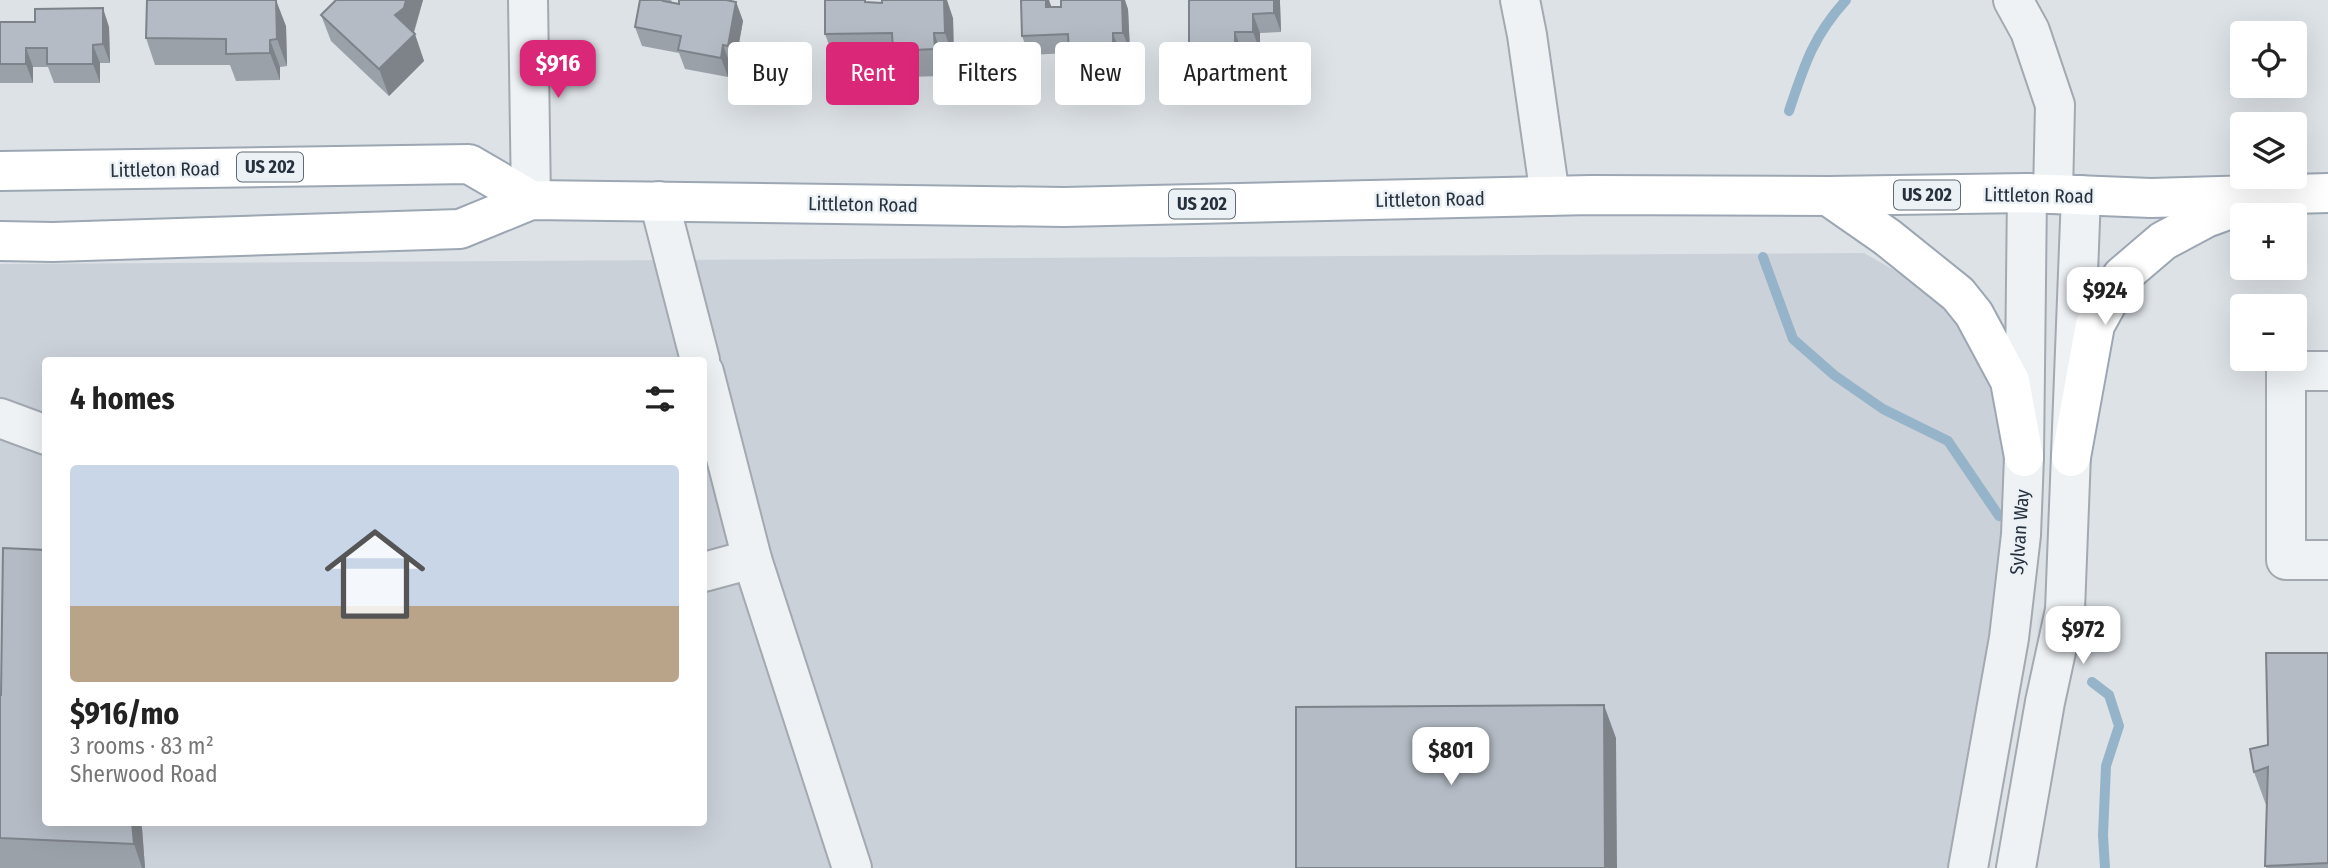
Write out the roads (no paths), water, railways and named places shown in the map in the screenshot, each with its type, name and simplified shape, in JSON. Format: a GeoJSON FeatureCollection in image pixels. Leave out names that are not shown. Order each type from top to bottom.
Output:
{"type":"FeatureCollection","features":[{"type":"Feature","properties":{"kind":"main road","name":"Littleton Road"},"geometry":{"type":"LineString","coordinates":[[0,171],[469,164],[531,200]]}},
{"type":"Feature","properties":{"kind":"main road","name":"Littleton Road"},"geometry":{"type":"LineString","coordinates":[[0,241],[53,242],[460,229],[531,200],[1064,207],[1550,196],[2054,194],[2151,198],[2328,193]]}},
{"type":"Feature","properties":{"kind":"main road"},"geometry":{"type":"LineString","coordinates":[[2071,457],[2095,325],[2122,276],[2163,241],[2206,218],[2268,195]]}},
{"type":"Feature","properties":{"kind":"main road"},"geometry":{"type":"LineString","coordinates":[[1828,196],[1908,253],[1958,294],[1974,314],[2010,382],[2024,457]]}},
{"type":"Feature","properties":{"kind":"street"},"geometry":{"type":"LineString","coordinates":[[528,0],[531,200]]}},
{"type":"Feature","properties":{"kind":"street"},"geometry":{"type":"LineString","coordinates":[[1520,0],[1550,196]]}},
{"type":"Feature","properties":{"kind":"street"},"geometry":{"type":"LineString","coordinates":[[2013,0],[2030,30],[2055,106],[2054,194],[2071,457],[2065,610],[2045,702],[2016,868]]}},
{"type":"Feature","properties":{"kind":"street","name":"Sylvan Way"},"geometry":{"type":"LineString","coordinates":[[1968,868],[2009,638],[2021,535],[2024,457],[2054,194]]}},
{"type":"Feature","properties":{"kind":"street"},"geometry":{"type":"LineString","coordinates":[[659,201],[700,357]]}},
{"type":"Feature","properties":{"kind":"street"},"geometry":{"type":"LineString","coordinates":[[2328,371],[2286,371],[2286,561],[2328,560]]}},
{"type":"Feature","properties":{"kind":"street"},"geometry":{"type":"LineString","coordinates":[[707,384],[752,559],[852,868]]}},
{"type":"Feature","properties":{"kind":"street"},"geometry":{"type":"LineString","coordinates":[[0,418],[42,434]]}},
{"type":"Feature","properties":{"kind":"street"},"geometry":{"type":"LineString","coordinates":[[707,571],[752,559]]}},
{"type":"Feature","properties":{"kind":"waterway"},"geometry":{"type":"LineString","coordinates":[[1789,111],[1817,39],[1846,0]]}},
{"type":"Feature","properties":{"kind":"waterway"},"geometry":{"type":"LineString","coordinates":[[1763,257],[1793,339],[1834,375],[1883,409],[1948,441],[1999,516]]}},
{"type":"Feature","properties":{"kind":"waterway"},"geometry":{"type":"LineString","coordinates":[[2092,682],[2109,695],[2119,726],[2106,766],[2103,835],[2105,868]]}}]}
